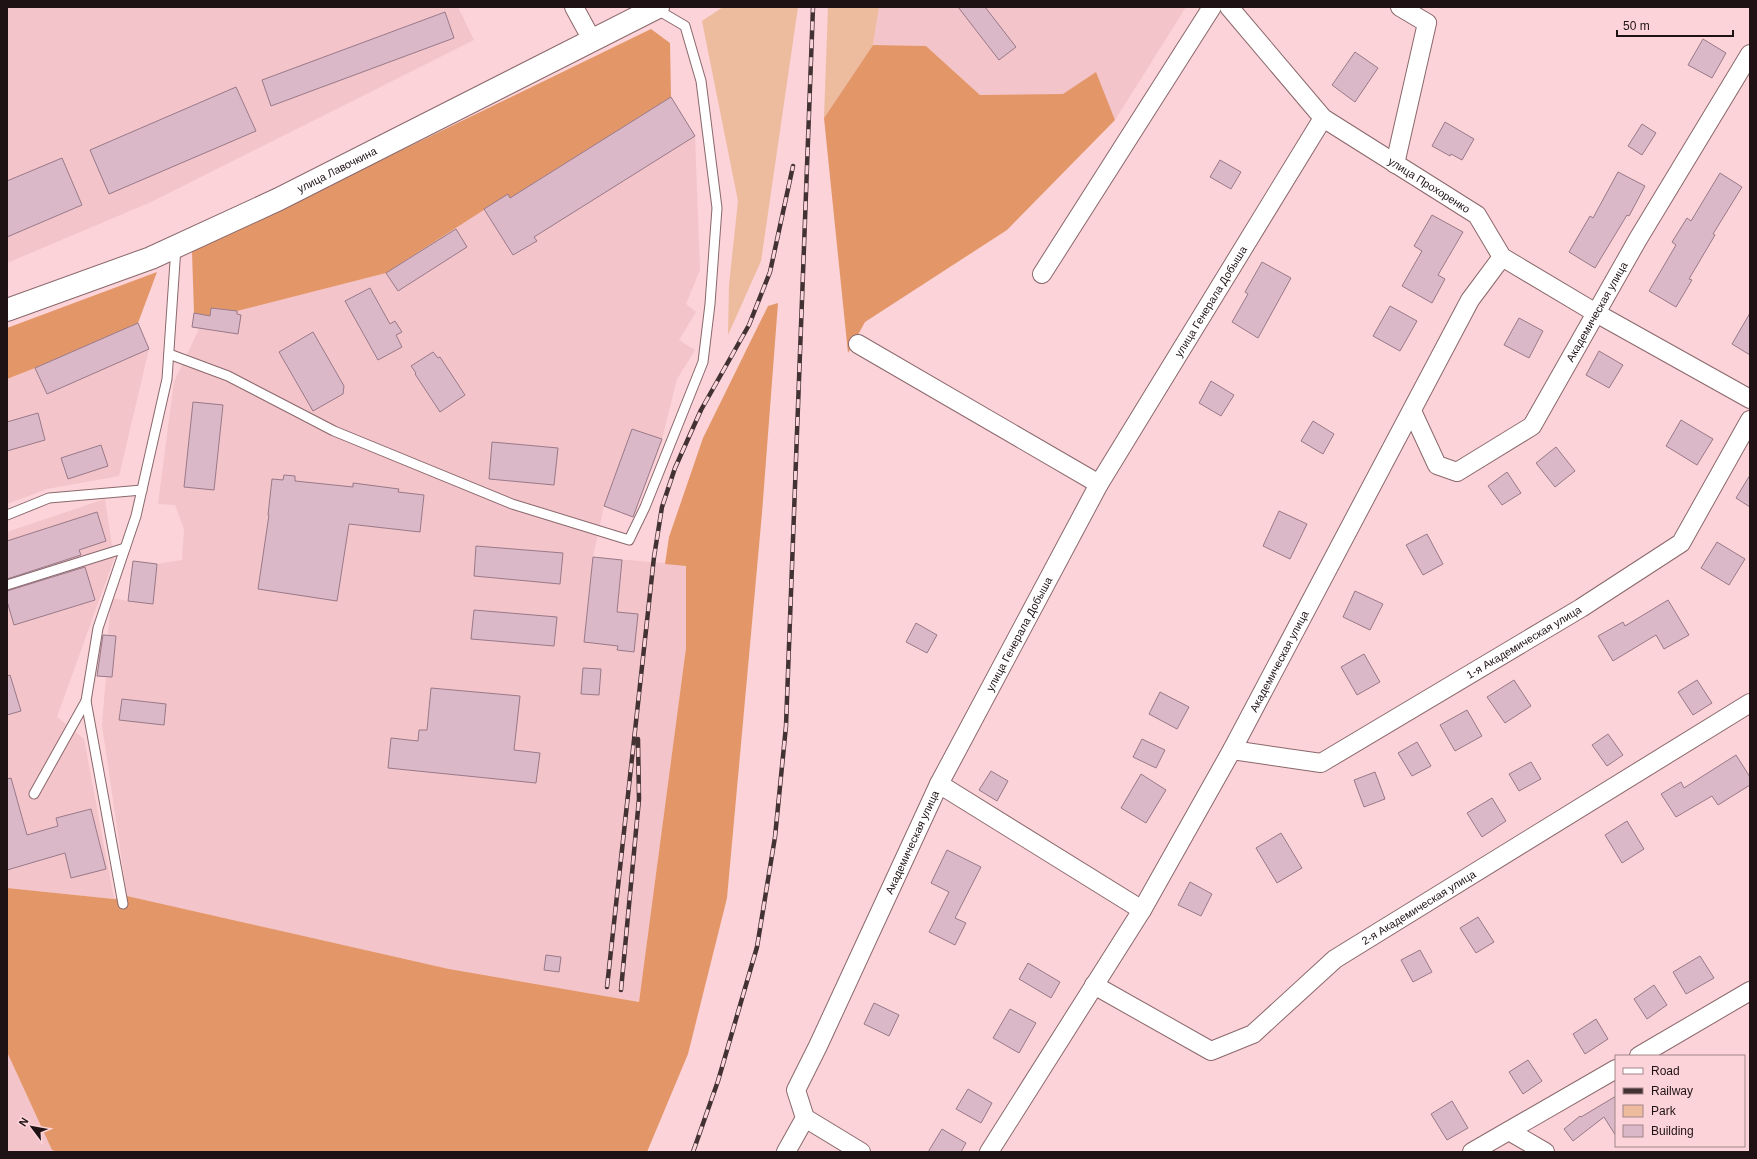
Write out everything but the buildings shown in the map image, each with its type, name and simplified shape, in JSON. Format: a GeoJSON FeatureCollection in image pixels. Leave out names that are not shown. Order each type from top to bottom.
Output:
{"type":"FeatureCollection","features":[{"type":"Feature","properties":{"kind":"main road","name":"улица Лавочкина"},"geometry":{"type":"LineString","coordinates":[[7,310],[151,258],[279,199],[656,8]]}},
{"type":"Feature","properties":{"kind":"street"},"geometry":{"type":"LineString","coordinates":[[574,7],[592,40]]}},
{"type":"Feature","properties":{"kind":"street"},"geometry":{"type":"LineString","coordinates":[[1042,274],[1212,7]]}},
{"type":"Feature","properties":{"kind":"street","name":"улица Прохоренко"},"geometry":{"type":"LineString","coordinates":[[1229,7],[1324,118],[1477,215],[1502,257],[1750,400]]}},
{"type":"Feature","properties":{"kind":"street"},"geometry":{"type":"LineString","coordinates":[[1395,164],[1427,23],[1400,7]]}},
{"type":"Feature","properties":{"kind":"street","name":"Академическая улица"},"geometry":{"type":"LineString","coordinates":[[1412,411],[1437,465],[1457,472],[1532,426],[1642,232],[1750,54]]}},
{"type":"Feature","properties":{"kind":"street","name":"улица Генерала Добыша"},"geometry":{"type":"LineString","coordinates":[[939,784],[1099,484],[1324,118]]}},
{"type":"Feature","properties":{"kind":"street","name":"Академическая улица"},"geometry":{"type":"LineString","coordinates":[[988,1152],[1142,910],[1232,750],[1470,300],[1502,257]]}},
{"type":"Feature","properties":{"kind":"street"},"geometry":{"type":"LineString","coordinates":[[858,344],[1099,484]]}},
{"type":"Feature","properties":{"kind":"street","name":"1-я Академическая улица"},"geometry":{"type":"LineString","coordinates":[[1232,750],[1321,763],[1581,608],[1681,543],[1750,420]]}},
{"type":"Feature","properties":{"kind":"street","name":"2-я Академическая улица"},"geometry":{"type":"LineString","coordinates":[[1094,985],[1212,1052],[1253,1034],[1335,959],[1750,703]]}},
{"type":"Feature","properties":{"kind":"street","name":"Академическая улица"},"geometry":{"type":"LineString","coordinates":[[805,1118],[796,1090],[818,1046],[939,784],[1142,910]]}},
{"type":"Feature","properties":{"kind":"street"},"geometry":{"type":"LineString","coordinates":[[1641,1055],[1750,991]]}},
{"type":"Feature","properties":{"kind":"street"},"geometry":{"type":"LineString","coordinates":[[1472,1152],[1615,1070]]}},
{"type":"Feature","properties":{"kind":"street"},"geometry":{"type":"LineString","coordinates":[[786,1152],[805,1118],[861,1152]]}},
{"type":"Feature","properties":{"kind":"street"},"geometry":{"type":"LineString","coordinates":[[1509,1132],[1545,1152]]}},
{"type":"Feature","properties":{"kind":"lane"},"geometry":{"type":"LineString","coordinates":[[169,354],[228,376],[334,431],[512,504],[629,540],[645,507],[703,362],[710,304],[717,208],[702,81],[685,26],[656,8]]}},
{"type":"Feature","properties":{"kind":"lane"},"geometry":{"type":"LineString","coordinates":[[123,904],[86,702],[98,628],[136,516],[167,379],[177,246]]}},
{"type":"Feature","properties":{"kind":"lane"},"geometry":{"type":"LineString","coordinates":[[7,515],[49,498],[142,490]]}},
{"type":"Feature","properties":{"kind":"lane"},"geometry":{"type":"LineString","coordinates":[[7,585],[125,548]]}},
{"type":"Feature","properties":{"kind":"lane"},"geometry":{"type":"LineString","coordinates":[[34,794],[86,702]]}},
{"type":"Feature","properties":{"kind":"shaded area"},"geometry":{"type":"Polygon","coordinates":[[[7,7],[458,7],[474,40],[151,202],[7,263],[7,7]]]}},
{"type":"Feature","properties":{"kind":"shaded area"},"geometry":{"type":"Polygon","coordinates":[[[879,7],[1186,7],[1115,120],[1096,73],[1064,94],[980,95],[926,46],[873,45],[879,7]]]}},
{"type":"Feature","properties":{"kind":"shaded area"},"geometry":{"type":"Polygon","coordinates":[[[651,29],[670,43],[671,97],[510,198],[507,195],[386,273],[237,311],[212,308],[210,316],[194,313],[192,252],[651,29]]]}},
{"type":"Feature","properties":{"kind":"shaded area"},"geometry":{"type":"Polygon","coordinates":[[[873,45],[926,46],[980,95],[1063,94],[1096,72],[1115,120],[1007,230],[865,322],[848,353],[824,118],[873,45]]]}},
{"type":"Feature","properties":{"kind":"shaded area"},"geometry":{"type":"Polygon","coordinates":[[[671,97],[695,136],[700,270],[686,304],[696,312],[679,340],[695,350],[677,379],[662,439],[633,517],[604,506],[593,557],[686,565],[686,648],[639,1002],[449,969],[127,896],[102,725],[106,677],[97,676],[100,635],[108,636],[111,598],[128,601],[133,561],[157,564],[182,560],[184,529],[175,505],[158,504],[174,382],[199,329],[192,327],[194,313],[211,308],[237,311],[386,273],[508,194],[510,198],[671,97]]]}},
{"type":"Feature","properties":{"kind":"shaded area"},"geometry":{"type":"Polygon","coordinates":[[[157,272],[138,323],[7,379],[7,328],[157,272]]]}},
{"type":"Feature","properties":{"kind":"shaded area"},"geometry":{"type":"Polygon","coordinates":[[[778,303],[762,513],[727,898],[688,1054],[647,1152],[58,1152],[52,1150],[7,1052],[7,888],[114,899],[127,896],[449,969],[639,1002],[686,648],[686,566],[665,564],[669,537],[703,438],[768,306],[778,303]]]}},
{"type":"Feature","properties":{"kind":"shaded area"},"geometry":{"type":"Polygon","coordinates":[[[138,323],[149,349],[119,476],[47,489],[7,504],[7,379],[138,323]]]}},
{"type":"Feature","properties":{"kind":"shaded area"},"geometry":{"type":"Polygon","coordinates":[[[105,499],[114,559],[57,717],[84,739],[114,899],[7,888],[7,532],[105,499]]]}},
{"type":"Feature","properties":{"kind":"shaded area"},"geometry":{"type":"Polygon","coordinates":[[[7,1052],[52,1150],[58,1152],[7,1152],[7,1052]]]}},
{"type":"Feature","properties":{"kind":"green space"},"geometry":{"type":"Polygon","coordinates":[[[723,7],[798,7],[761,261],[728,335],[729,285],[738,201],[702,21],[723,7]]]}},
{"type":"Feature","properties":{"kind":"green space"},"geometry":{"type":"Polygon","coordinates":[[[828,7],[879,7],[873,45],[824,118],[828,7]]]}},
{"type":"Feature","properties":{"kind":"railway"},"geometry":{"type":"LineString","coordinates":[[693,1152],[718,1081],[757,947],[775,837],[786,726],[813,7]]}},
{"type":"Feature","properties":{"kind":"railway"},"geometry":{"type":"LineString","coordinates":[[607,987],[654,557],[662,507],[675,468],[701,410],[749,325],[770,272],[793,166]]}},
{"type":"Feature","properties":{"kind":"railway"},"geometry":{"type":"LineString","coordinates":[[621,990],[639,799],[638,739]]}}]}
